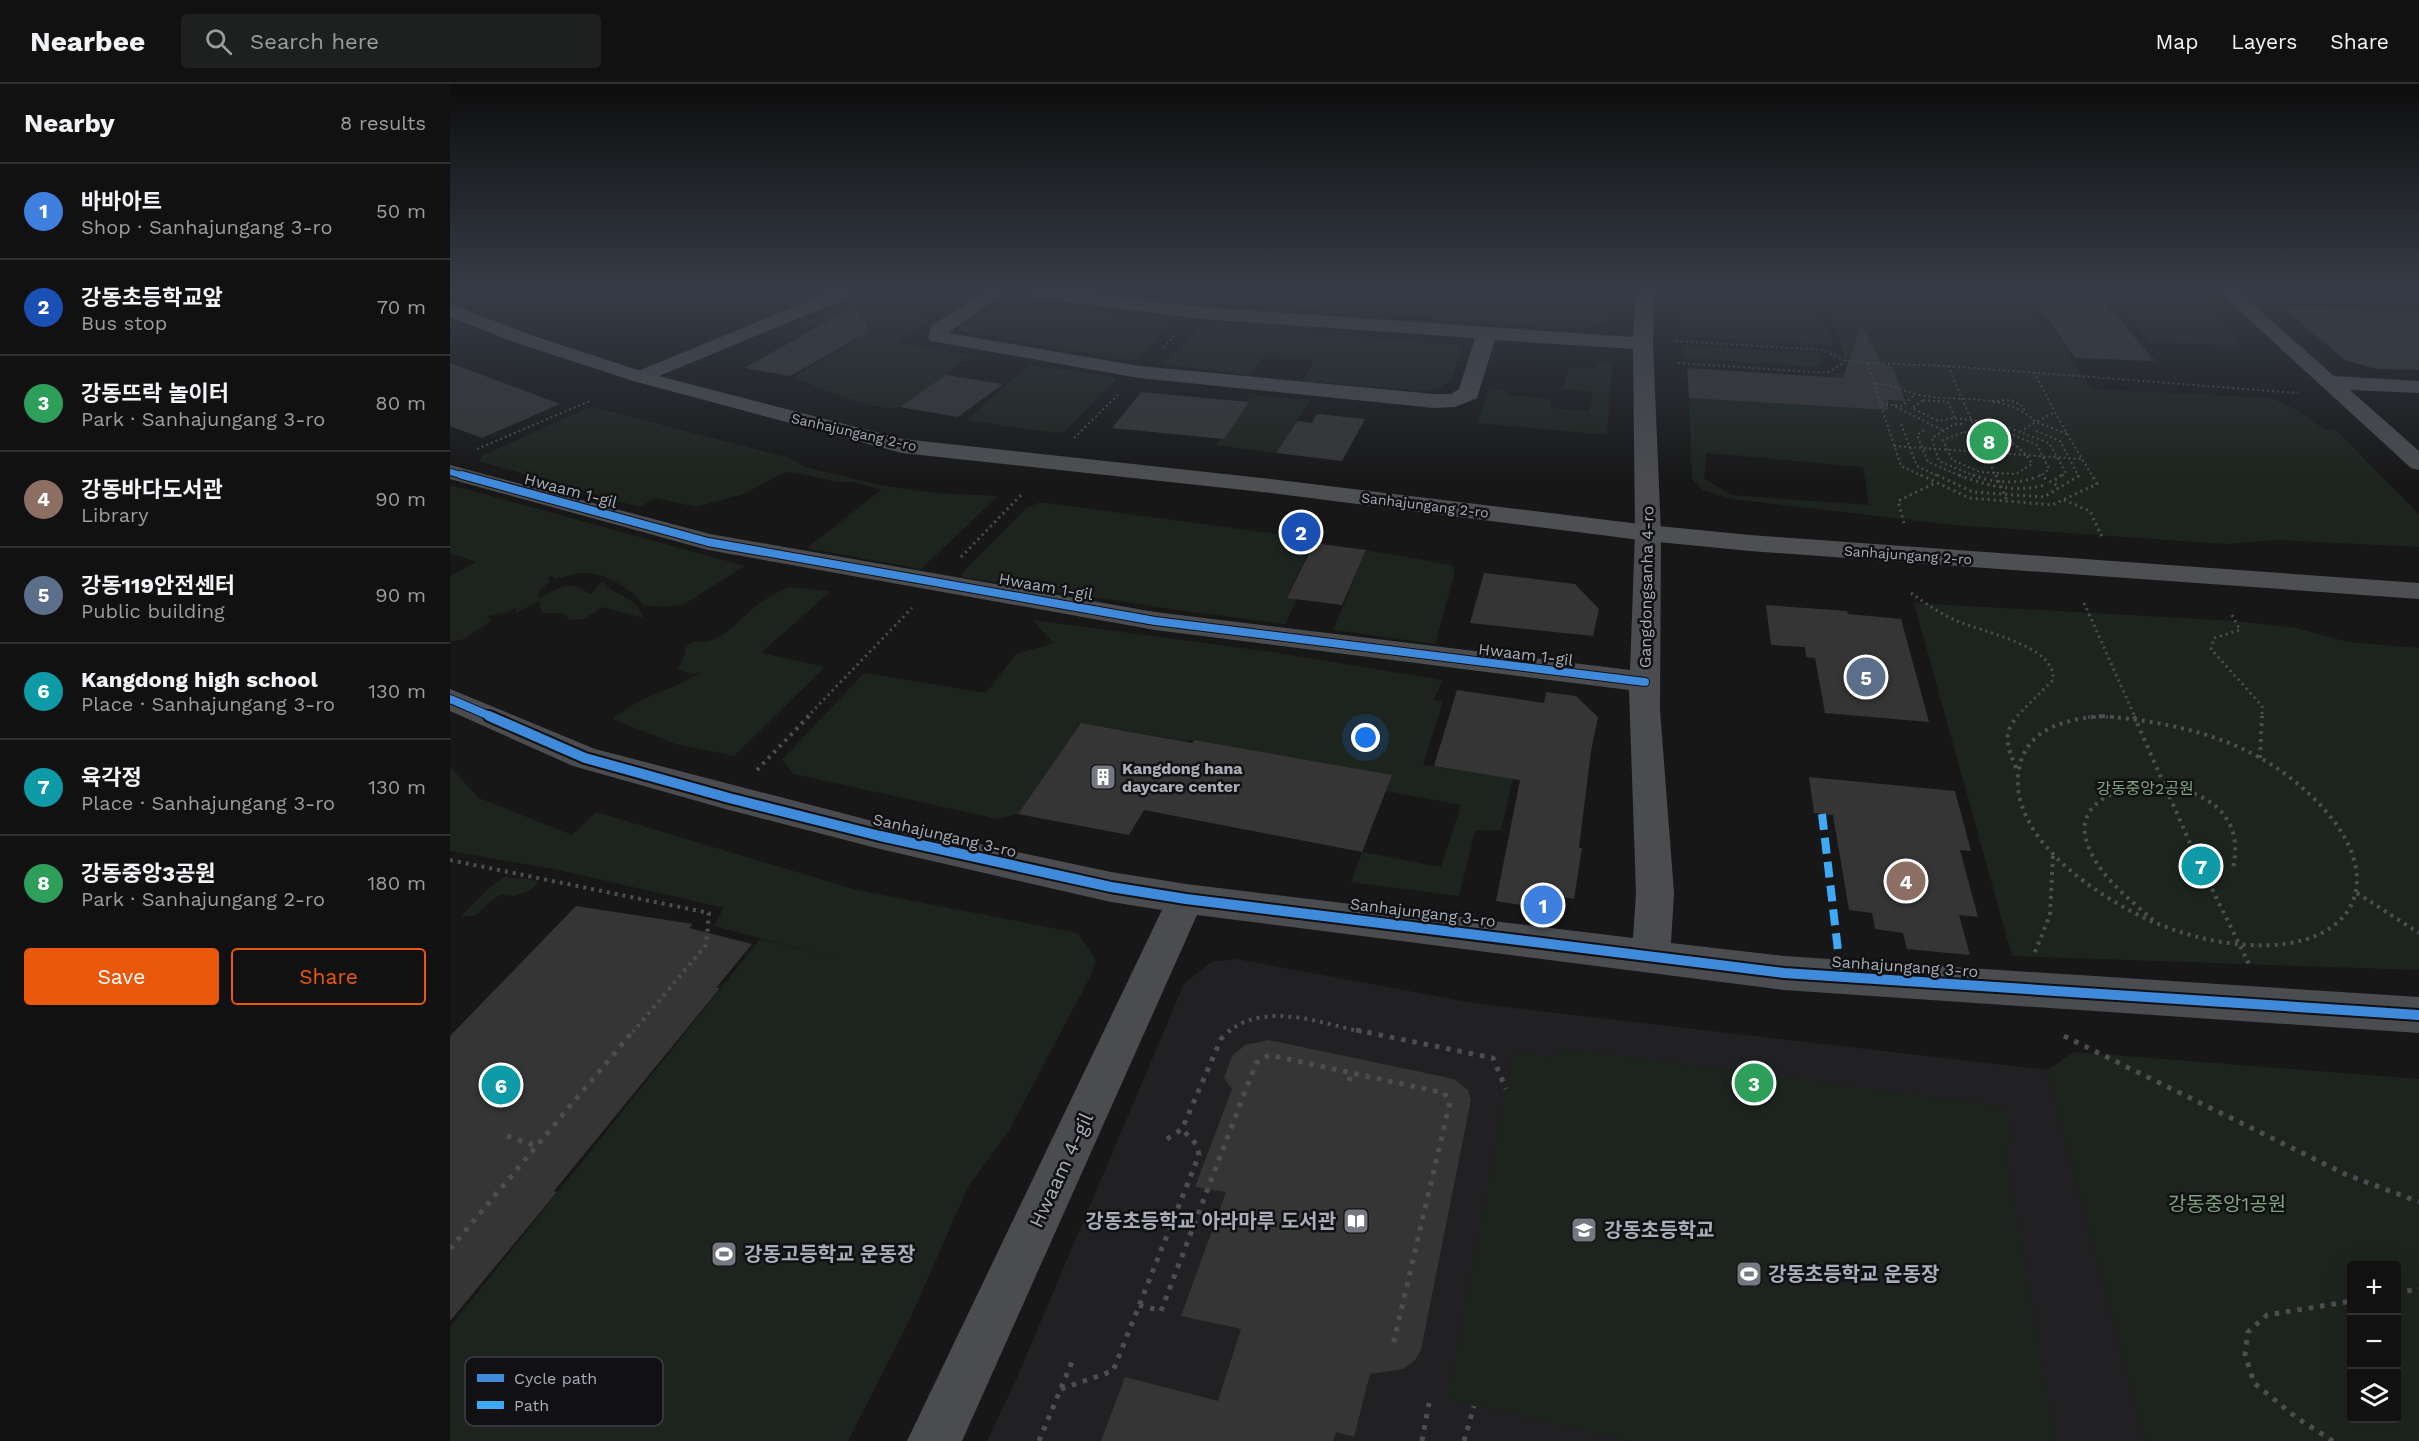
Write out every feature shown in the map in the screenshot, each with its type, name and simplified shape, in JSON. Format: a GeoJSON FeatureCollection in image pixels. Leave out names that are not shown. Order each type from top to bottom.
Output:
{"type":"FeatureCollection","features":[{"type":"Feature","properties":{"kind":"main road","name":"Sanhajungang 2-ro"},"geometry":{"type":"LineString","coordinates":[[574,355],[640,377],[902,446],[1271,486],[1648,533],[1880,554],[2419,591]]}},
{"type":"Feature","properties":{"kind":"street"},"geometry":{"type":"LineString","coordinates":[[640,377],[692,355]]}},
{"type":"Feature","properties":{"kind":"street"},"geometry":{"type":"LineString","coordinates":[[1043,355],[1139,372],[1434,401],[1455,400],[1469,393],[1480,355]]}},
{"type":"Feature","properties":{"kind":"street","name":"Gangdongsanha 4-ro"},"geometry":{"type":"LineString","coordinates":[[1643,355],[1648,533],[1644,710],[1655,893],[1651,955]]}},
{"type":"Feature","properties":{"kind":"street"},"geometry":{"type":"LineString","coordinates":[[2299,355],[2419,463]]}},
{"type":"Feature","properties":{"kind":"street"},"geometry":{"type":"LineString","coordinates":[[2329,382],[2419,387]]}},
{"type":"Feature","properties":{"kind":"street","name":"Hwaam 1-gil"},"geometry":{"type":"LineString","coordinates":[[450,472],[708,542],[1155,621],[1646,682]]}},
{"type":"Feature","properties":{"kind":"street","name":"Sanhajungang 3-ro"},"geometry":{"type":"LineString","coordinates":[[450,699],[585,758],[729,798],[892,839],[1111,887],[1186,899],[1784,973],[2419,1015]]}},
{"type":"Feature","properties":{"kind":"street","name":"Hwaam 4-gil"},"geometry":{"type":"LineString","coordinates":[[934,1441],[1186,899]]}},
{"type":"Feature","properties":{"kind":"path"},"geometry":{"type":"LineString","coordinates":[[1834,355],[1846,361],[1867,363],[1948,366],[2299,393]]}},
{"type":"Feature","properties":{"kind":"path"},"geometry":{"type":"LineString","coordinates":[[1678,363],[1827,373],[1846,361]]}},
{"type":"Feature","properties":{"kind":"path"},"geometry":{"type":"LineString","coordinates":[[1867,363],[1900,466],[1969,498],[2052,505],[2097,484],[2034,372]]}},
{"type":"Feature","properties":{"kind":"path"},"geometry":{"type":"LineString","coordinates":[[1948,366],[2007,501]]}},
{"type":"Feature","properties":{"kind":"path"},"geometry":{"type":"LineString","coordinates":[[1874,384],[1893,385],[1914,394],[1991,402],[2024,411],[2036,422],[2067,434]]}},
{"type":"Feature","properties":{"kind":"path"},"geometry":{"type":"LineString","coordinates":[[1072,440],[1119,394]]}},
{"type":"Feature","properties":{"kind":"path"},"geometry":{"type":"LineString","coordinates":[[1881,404],[1902,406],[1914,394]]}},
{"type":"Feature","properties":{"kind":"path"},"geometry":{"type":"LineString","coordinates":[[473,451],[590,400]]}},
{"type":"Feature","properties":{"kind":"path"},"geometry":{"type":"LineString","coordinates":[[1955,418],[1948,402],[1923,400],[1912,408],[1938,422],[1955,418],[1996,423],[2049,443],[2066,473],[2055,480]]}},
{"type":"Feature","properties":{"kind":"path"},"geometry":{"type":"LineString","coordinates":[[1892,405],[1944,431]]}},
{"type":"Feature","properties":{"kind":"path"},"geometry":{"type":"LineString","coordinates":[[2021,431],[2055,412]]}},
{"type":"Feature","properties":{"kind":"path"},"geometry":{"type":"LineString","coordinates":[[1901,424],[1917,466],[1972,492],[2044,497],[2080,476],[2060,441],[2036,431]]}},
{"type":"Feature","properties":{"kind":"path"},"geometry":{"type":"LineString","coordinates":[[1962,424],[1954,424],[1932,438],[1939,461],[1982,479],[2025,482],[2049,469],[2037,445],[1999,429]]}},
{"type":"Feature","properties":{"kind":"path"},"geometry":{"type":"LineString","coordinates":[[1923,430],[1917,435],[1928,462],[1981,485],[2033,489],[2045,485]]}},
{"type":"Feature","properties":{"kind":"path"},"geometry":{"type":"LineString","coordinates":[[1964,432],[1977,433],[1998,435],[2022,446],[2032,464],[2016,474],[1994,473],[1980,472],[1952,460],[1943,441],[1964,432]]}},
{"type":"Feature","properties":{"kind":"path"},"geometry":{"type":"LineString","coordinates":[[1894,446],[2082,459]]}},
{"type":"Feature","properties":{"kind":"path"},"geometry":{"type":"LineString","coordinates":[[2038,476],[2060,488]]}},
{"type":"Feature","properties":{"kind":"path"},"geometry":{"type":"LineString","coordinates":[[1904,523],[1898,501],[1935,483]]}},
{"type":"Feature","properties":{"kind":"path"},"geometry":{"type":"LineString","coordinates":[[958,560],[1022,494]]}},
{"type":"Feature","properties":{"kind":"path"},"geometry":{"type":"LineString","coordinates":[[2064,500],[2090,511],[2104,540]]}},
{"type":"Feature","properties":{"kind":"path"},"geometry":{"type":"LineString","coordinates":[[1911,593],[1952,619],[2028,648],[2046,660],[2054,671],[2055,680],[2050,688],[2025,706],[2012,722],[2006,742],[2016,768],[2019,799],[2031,826],[2054,855],[2082,880],[2116,903],[2156,922],[2211,940],[2239,944],[2283,945],[2320,935],[2345,917],[2357,893],[2356,861],[2350,846],[2335,822],[2315,800],[2291,778],[2260,758],[2195,729],[2135,718],[2102,716],[2076,718],[2053,726],[2036,737],[2024,751],[2016,768]]}},
{"type":"Feature","properties":{"kind":"path"},"geometry":{"type":"LineString","coordinates":[[2084,603],[2190,843]]}},
{"type":"Feature","properties":{"kind":"path"},"geometry":{"type":"LineString","coordinates":[[753,775],[915,604]]}},
{"type":"Feature","properties":{"kind":"path"},"geometry":{"type":"LineString","coordinates":[[2232,615],[2240,630],[2214,639],[2211,649],[2262,706],[2260,758]]}},
{"type":"Feature","properties":{"kind":"path"},"geometry":{"type":"LineString","coordinates":[[2156,922],[2104,871],[2090,849],[2084,831],[2088,815],[2096,803],[2117,792],[2164,785],[2199,795],[2230,823],[2238,847],[2233,868]]}},
{"type":"Feature","properties":{"kind":"path"},"geometry":{"type":"LineString","coordinates":[[2033,959],[2050,915],[2054,855]]}},
{"type":"Feature","properties":{"kind":"path"},"geometry":{"type":"LineString","coordinates":[[450,860],[709,913],[706,945],[450,1249]]}},
{"type":"Feature","properties":{"kind":"path"},"geometry":{"type":"LineString","coordinates":[[2212,889],[2252,970]]}},
{"type":"Feature","properties":{"kind":"path"},"geometry":{"type":"LineString","coordinates":[[2357,893],[2419,933]]}},
{"type":"Feature","properties":{"kind":"path"},"geometry":{"type":"LineString","coordinates":[[1167,1139],[1182,1129],[1221,1039],[1229,1029],[1266,1014],[1291,1017],[1493,1058],[1506,1089]]}},
{"type":"Feature","properties":{"kind":"path"},"geometry":{"type":"LineString","coordinates":[[2064,1036],[2345,1174],[2419,1202]]}},
{"type":"Feature","properties":{"kind":"path"},"geometry":{"type":"LineString","coordinates":[[1139,1305],[1161,1311],[1256,1063],[1269,1055],[1444,1093],[1450,1102],[1392,1349]]}},
{"type":"Feature","properties":{"kind":"path"},"geometry":{"type":"LineString","coordinates":[[1349,1082],[1352,1073]]}},
{"type":"Feature","properties":{"kind":"path"},"geometry":{"type":"LineString","coordinates":[[1061,1389],[1113,1371],[1199,1155],[1196,1144],[1182,1129]]}},
{"type":"Feature","properties":{"kind":"path"},"geometry":{"type":"LineString","coordinates":[[507,1136],[537,1146]]}},
{"type":"Feature","properties":{"kind":"path"},"geometry":{"type":"LineString","coordinates":[[2401,1292],[2419,1289]]}},
{"type":"Feature","properties":{"kind":"path"},"geometry":{"type":"LineString","coordinates":[[2333,1441],[2297,1418],[2254,1383],[2245,1354],[2248,1332],[2267,1315],[2347,1302]]}},
{"type":"Feature","properties":{"kind":"path"},"geometry":{"type":"LineString","coordinates":[[1039,1441],[1074,1357]]}},
{"type":"Feature","properties":{"kind":"path"},"geometry":{"type":"LineString","coordinates":[[1422,1441],[1429,1403]]}},
{"type":"Feature","properties":{"kind":"path"},"geometry":{"type":"LineString","coordinates":[[1464,1441],[1474,1406]]}},
{"type":"Feature","properties":{"kind":"shaded area","name":"강동초등학교"},"geometry":{"type":"Polygon","coordinates":[[[1237,959],[1479,1004],[2047,1070],[2145,1441],[987,1441],[1016,1380],[1184,984],[1211,962],[1237,959]]]}},
{"type":"Feature","properties":{"kind":"green space"},"geometry":{"type":"Polygon","coordinates":[[[830,355],[973,356],[964,359],[949,373],[900,407],[877,407],[862,403],[793,377],[830,355]]]}},
{"type":"Feature","properties":{"kind":"green space"},"geometry":{"type":"Polygon","coordinates":[[[1100,355],[1139,355],[1133,361],[1100,355]]]}},
{"type":"Feature","properties":{"kind":"green space"},"geometry":{"type":"Polygon","coordinates":[[[1171,355],[1264,355],[1251,375],[1163,364],[1171,355]]]}},
{"type":"Feature","properties":{"kind":"green space"},"geometry":{"type":"Polygon","coordinates":[[[1267,355],[1460,355],[1454,373],[1447,383],[1442,387],[1427,391],[1303,381],[1314,360],[1267,355]]]}},
{"type":"Feature","properties":{"kind":"green space"},"geometry":{"type":"Polygon","coordinates":[[[1684,355],[1818,355],[1821,367],[1684,358],[1684,355]]]}},
{"type":"Feature","properties":{"kind":"green space"},"geometry":{"type":"Polygon","coordinates":[[[1844,355],[2070,355],[2091,389],[2270,398],[2293,408],[2325,430],[2335,429],[2415,510],[2419,516],[2419,547],[2275,540],[2226,544],[1954,525],[1732,499],[1703,490],[1692,479],[1689,398],[1844,407],[1835,373],[1849,374],[1844,355]],[[1706,453],[1704,478],[1731,495],[1869,505],[1863,467],[1706,453]]]}},
{"type":"Feature","properties":{"kind":"green space"},"geometry":{"type":"Polygon","coordinates":[[[1607,363],[1612,367],[1607,435],[1477,423],[1490,388],[1502,389],[1510,395],[1551,399],[1551,408],[1590,411],[1592,392],[1562,389],[1569,368],[1592,369],[1597,365],[1607,363]]]}},
{"type":"Feature","properties":{"kind":"green space"},"geometry":{"type":"Polygon","coordinates":[[[1029,365],[1116,379],[1064,432],[1056,433],[966,420],[1029,365]]]}},
{"type":"Feature","properties":{"kind":"green space"},"geometry":{"type":"Polygon","coordinates":[[[1250,395],[1310,400],[1276,453],[1215,445],[1250,395]]]}},
{"type":"Feature","properties":{"kind":"green space"},"geometry":{"type":"Polygon","coordinates":[[[587,408],[596,408],[790,458],[805,467],[885,486],[935,493],[998,496],[921,569],[807,548],[881,490],[854,482],[836,482],[785,472],[744,494],[696,507],[656,498],[639,507],[479,461],[482,456],[587,408]]]}},
{"type":"Feature","properties":{"kind":"green space"},"geometry":{"type":"Polygon","coordinates":[[[450,486],[745,566],[684,604],[664,607],[643,605],[627,589],[611,579],[595,574],[580,573],[555,579],[552,576],[547,578],[550,582],[539,590],[539,599],[564,586],[576,587],[590,594],[603,581],[636,605],[643,618],[602,607],[584,619],[570,620],[563,613],[542,613],[539,601],[516,613],[516,608],[488,616],[491,621],[464,639],[450,642],[450,576],[476,562],[450,553],[450,486]]]}},
{"type":"Feature","properties":{"kind":"green space"},"geometry":{"type":"Polygon","coordinates":[[[1038,503],[1315,539],[1287,597],[1297,599],[1285,624],[962,577],[963,572],[1026,508],[1038,503]]]}},
{"type":"Feature","properties":{"kind":"green space"},"geometry":{"type":"Polygon","coordinates":[[[1366,550],[1452,565],[1455,572],[1435,644],[1333,630],[1366,550]]]}},
{"type":"Feature","properties":{"kind":"green space"},"geometry":{"type":"Polygon","coordinates":[[[788,587],[831,591],[761,653],[825,667],[734,756],[676,744],[612,719],[639,701],[700,673],[690,674],[678,669],[685,655],[685,648],[694,641],[703,642],[719,637],[759,604],[788,587]]]}},
{"type":"Feature","properties":{"kind":"green space","name":"강동중앙2공원"},"geometry":{"type":"Polygon","coordinates":[[[1914,603],[2236,621],[2296,628],[2348,642],[2419,648],[2419,970],[2012,956],[1914,603]]]}},
{"type":"Feature","properties":{"kind":"green space"},"geometry":{"type":"Polygon","coordinates":[[[1032,620],[1272,652],[1442,680],[1434,700],[1443,701],[1423,765],[1513,778],[1501,830],[1475,831],[1459,896],[1351,882],[1362,852],[1441,867],[1461,805],[1386,791],[1391,775],[1194,740],[1184,741],[1081,723],[1018,814],[998,819],[794,774],[782,760],[864,673],[986,693],[1016,654],[1054,643],[1032,620]]]}},
{"type":"Feature","properties":{"kind":"green space","name":"강동고등학교 운동장"},"geometry":{"type":"Polygon","coordinates":[[[450,767],[479,798],[572,835],[596,812],[857,890],[1078,933],[1096,960],[1090,977],[1008,1132],[968,1187],[909,1321],[848,1441],[450,1441],[450,1327],[760,939],[835,958],[714,926],[724,908],[554,869],[450,851],[450,767]]]}},
{"type":"Feature","properties":{"kind":"green space"},"geometry":{"type":"Polygon","coordinates":[[[505,877],[537,880],[537,884],[529,891],[513,896],[502,894],[475,916],[461,916],[491,886],[505,877]]]}},
{"type":"Feature","properties":{"kind":"green space","name":"강동초등학교 운동장"},"geometry":{"type":"Polygon","coordinates":[[[1560,1048],[2006,1107],[2014,1144],[2005,1149],[2056,1441],[1629,1441],[1448,1399],[1513,1051],[1556,1059],[1560,1048]]]}},
{"type":"Feature","properties":{"kind":"green space","name":"강동중앙1공원"},"geometry":{"type":"Polygon","coordinates":[[[2074,1052],[2419,1079],[2419,1441],[2145,1441],[2047,1070],[2074,1052]]]}},
{"type":"Feature","properties":{"kind":"building"},"geometry":{"type":"Polygon","coordinates":[[[767,355],[827,355],[790,376],[744,368],[767,355]]]}},
{"type":"Feature","properties":{"kind":"building"},"geometry":{"type":"Polygon","coordinates":[[[1851,355],[1878,355],[1883,365],[1893,367],[1905,401],[1888,400],[1888,410],[1689,398],[1687,368],[1843,378],[1851,355]]]}},
{"type":"Feature","properties":{"kind":"building"},"geometry":{"type":"Polygon","coordinates":[[[2073,355],[2150,355],[2155,361],[2075,358],[2073,355]]]}},
{"type":"Feature","properties":{"kind":"building"},"geometry":{"type":"Polygon","coordinates":[[[2339,355],[2419,355],[2419,370],[2376,369],[2345,360],[2339,355]]]}},
{"type":"Feature","properties":{"kind":"building"},"geometry":{"type":"Polygon","coordinates":[[[450,363],[560,404],[482,438],[450,426],[450,363]]]}},
{"type":"Feature","properties":{"kind":"building"},"geometry":{"type":"Polygon","coordinates":[[[946,375],[1003,384],[958,417],[900,407],[946,375]]]}},
{"type":"Feature","properties":{"kind":"building"},"geometry":{"type":"Polygon","coordinates":[[[1141,392],[1249,402],[1224,439],[1112,428],[1141,392]]]}},
{"type":"Feature","properties":{"kind":"building"},"geometry":{"type":"Polygon","coordinates":[[[1317,414],[1365,419],[1342,461],[1276,453],[1297,421],[1312,423],[1317,414]]]}},
{"type":"Feature","properties":{"kind":"building"},"geometry":{"type":"Polygon","coordinates":[[[1314,543],[1366,550],[1342,605],[1287,598],[1314,543]]]}},
{"type":"Feature","properties":{"kind":"building"},"geometry":{"type":"Polygon","coordinates":[[[1484,573],[1575,584],[1599,609],[1593,636],[1470,623],[1484,573]]]}},
{"type":"Feature","properties":{"kind":"building"},"geometry":{"type":"Polygon","coordinates":[[[1766,605],[1847,611],[1848,614],[1901,619],[1929,722],[1825,713],[1815,658],[1806,657],[1805,647],[1771,645],[1766,605]]]}},
{"type":"Feature","properties":{"kind":"building"},"geometry":{"type":"Polygon","coordinates":[[[1457,690],[1544,703],[1546,692],[1576,696],[1598,717],[1591,751],[1579,848],[1582,848],[1574,899],[1552,895],[1550,910],[1496,901],[1520,780],[1434,766],[1457,690]]]}},
{"type":"Feature","properties":{"kind":"building"},"geometry":{"type":"Polygon","coordinates":[[[1081,723],[1192,743],[1194,740],[1392,775],[1362,852],[1144,810],[1129,835],[1018,814],[1081,723]]]}},
{"type":"Feature","properties":{"kind":"building"},"geometry":{"type":"Polygon","coordinates":[[[1809,777],[1955,791],[1971,851],[1960,850],[1978,917],[1959,915],[1970,955],[1907,949],[1903,933],[1875,929],[1872,913],[1849,910],[1833,815],[1814,813],[1809,777]]]}},
{"type":"Feature","properties":{"kind":"building"},"geometry":{"type":"Polygon","coordinates":[[[576,906],[693,924],[689,928],[752,944],[716,988],[720,988],[554,1191],[557,1192],[450,1321],[450,1036],[576,906]]]}},
{"type":"Feature","properties":{"kind":"building"},"geometry":{"type":"Polygon","coordinates":[[[1269,1040],[1454,1079],[1468,1090],[1471,1100],[1421,1350],[1415,1360],[1403,1369],[1370,1374],[1354,1437],[1336,1432],[1333,1441],[1101,1441],[1125,1377],[1218,1401],[1241,1329],[1181,1316],[1226,1192],[1195,1187],[1232,1089],[1224,1078],[1232,1056],[1245,1045],[1269,1040]]]}},
{"type":"Feature","properties":{"kind":"marked path"},"geometry":{"type":"LineString","coordinates":[[1822,814],[1841,976]]}},
{"type":"Feature","properties":{"kind":"cycle path"},"geometry":{"type":"LineString","coordinates":[[450,472],[708,542],[1155,621],[1645,682]]}},
{"type":"Feature","properties":{"kind":"cycle path"},"geometry":{"type":"LineString","coordinates":[[450,699],[585,758],[729,798],[880,836],[1111,887],[1186,899],[1784,973],[2419,1015]]}},
{"type":"Feature","properties":{"kind":"place","name":"강동중앙3공원"},"geometry":{"type":"Point","coordinates":[1989,441]}},
{"type":"Feature","properties":{"kind":"place","name":"강동초등학교앞"},"geometry":{"type":"Point","coordinates":[1301,532]}},
{"type":"Feature","properties":{"kind":"place","name":"강동119안전센터"},"geometry":{"type":"Point","coordinates":[1866,677]}},
{"type":"Feature","properties":{"kind":"place","name":"Kangdong hana daycare center"},"geometry":{"type":"Point","coordinates":[1103,777]}},
{"type":"Feature","properties":{"kind":"place","name":"육각정"},"geometry":{"type":"Point","coordinates":[2201,866]}},
{"type":"Feature","properties":{"kind":"place","name":"강동바다도서관"},"geometry":{"type":"Point","coordinates":[1906,881]}},
{"type":"Feature","properties":{"kind":"place","name":"바바아트"},"geometry":{"type":"Point","coordinates":[1543,905]}},
{"type":"Feature","properties":{"kind":"place","name":"강동뜨락 놀이터"},"geometry":{"type":"Point","coordinates":[1754,1083]}},
{"type":"Feature","properties":{"kind":"place","name":"Kangdong high school"},"geometry":{"type":"Point","coordinates":[501,1085]}},
{"type":"Feature","properties":{"kind":"place","name":"강동초등학교 아라마루 도서관"},"geometry":{"type":"Point","coordinates":[1356,1221]}},
{"type":"Feature","properties":{"kind":"place","name":"강동초등학교"},"geometry":{"type":"Point","coordinates":[1584,1230]}},
{"type":"Feature","properties":{"kind":"place","name":"강동고등학교 운동장"},"geometry":{"type":"Point","coordinates":[724,1254]}},
{"type":"Feature","properties":{"kind":"place","name":"강동초등학교 운동장"},"geometry":{"type":"Point","coordinates":[1749,1274]}}]}
